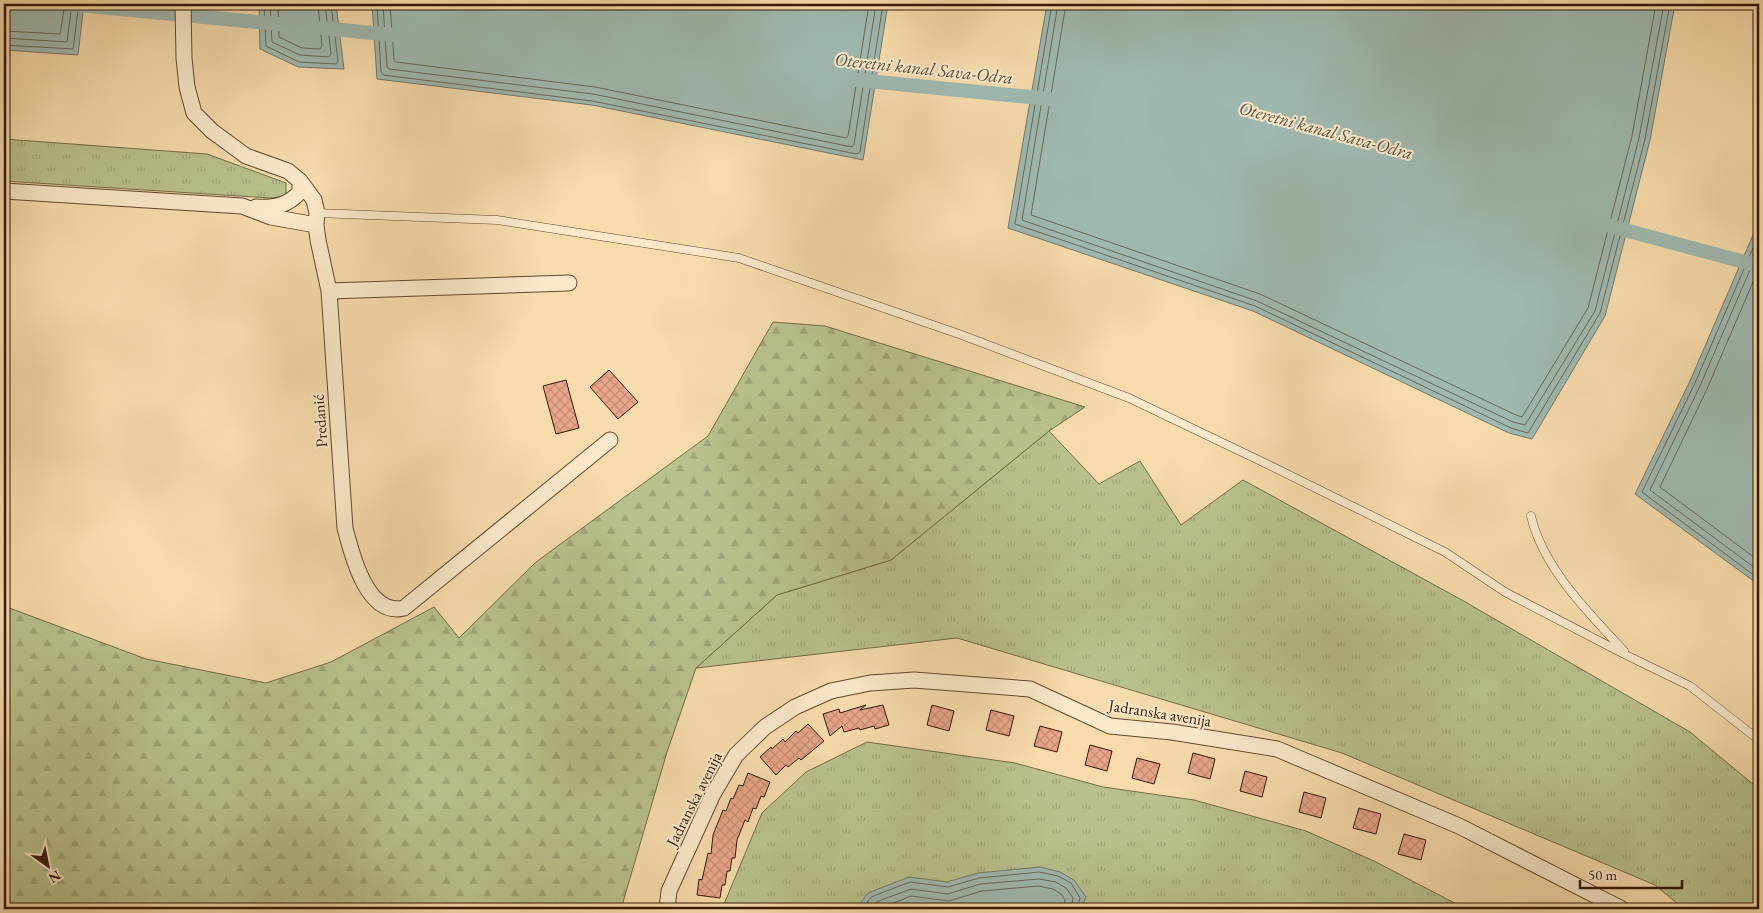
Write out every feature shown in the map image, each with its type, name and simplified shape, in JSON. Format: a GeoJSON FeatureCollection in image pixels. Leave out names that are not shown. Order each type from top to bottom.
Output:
{"type":"FeatureCollection","features":[{"type":"Feature","properties":{"kind":"street","name":"Predanić"},"geometry":{"type":"LineString","coordinates":[[183,4],[184,58],[187,87],[194,113],[212,131],[246,156],[288,171],[300,181],[314,200],[329,291],[346,528],[352,553],[369,592],[382,605],[394,610],[404,608],[610,440]]}},
{"type":"Feature","properties":{"kind":"street"},"geometry":{"type":"LineString","coordinates":[[4,190],[273,208],[289,201],[300,192],[300,181]]}},
{"type":"Feature","properties":{"kind":"street"},"geometry":{"type":"LineString","coordinates":[[242,206],[271,217],[317,219]]}},
{"type":"Feature","properties":{"kind":"street"},"geometry":{"type":"LineString","coordinates":[[329,291],[570,283]]}},
{"type":"Feature","properties":{"kind":"street","name":"Jadranska avenija"},"geometry":{"type":"LineString","coordinates":[[667,909],[669,891],[713,794],[736,755],[765,727],[795,707],[831,691],[870,683],[914,680],[1030,689],[1110,726],[1172,732],[1277,749],[1459,826],[1622,909]]}},
{"type":"Feature","properties":{"kind":"lane"},"geometry":{"type":"LineString","coordinates":[[317,219],[497,220],[739,258],[959,334],[1129,398],[1445,552],[1505,592],[1690,686],[1759,740]]}},
{"type":"Feature","properties":{"kind":"lane"},"geometry":{"type":"LineString","coordinates":[[1530,516],[1535,534],[1563,582],[1628,656]]}},
{"type":"Feature","properties":{"kind":"green space"},"geometry":{"type":"Polygon","coordinates":[[[4,139],[207,154],[286,183],[286,196],[270,198],[4,181],[4,139]]]}},
{"type":"Feature","properties":{"kind":"green space"},"geometry":{"type":"Polygon","coordinates":[[[773,322],[825,326],[1085,407],[1049,431],[891,560],[777,595],[696,668],[667,752],[621,909],[4,909],[4,606],[146,659],[266,683],[331,662],[434,607],[459,638],[536,562],[708,436],[773,322]]]}},
{"type":"Feature","properties":{"kind":"green space"},"geometry":{"type":"Polygon","coordinates":[[[1049,431],[1099,484],[1140,461],[1181,525],[1243,480],[1460,599],[1690,732],[1759,789],[1759,909],[1684,909],[1655,885],[1342,753],[957,638],[696,668],[777,595],[891,560],[1049,431]]]}},
{"type":"Feature","properties":{"kind":"green space"},"geometry":{"type":"Polygon","coordinates":[[[867,742],[1015,763],[1103,787],[1194,800],[1306,831],[1374,861],[1466,909],[722,909],[762,813],[806,772],[867,742]]]}},
{"type":"Feature","properties":{"kind":"water"},"geometry":{"type":"Polygon","coordinates":[[[4,4],[84,4],[78,55],[4,50],[4,4]]]}},
{"type":"Feature","properties":{"kind":"water"},"geometry":{"type":"Polygon","coordinates":[[[259,4],[336,4],[344,69],[298,67],[260,49],[259,4]]]}},
{"type":"Feature","properties":{"kind":"water"},"geometry":{"type":"Polygon","coordinates":[[[372,4],[888,4],[863,160],[592,105],[377,79],[372,4]]]}},
{"type":"Feature","properties":{"kind":"water"},"geometry":{"type":"Polygon","coordinates":[[[1047,4],[1675,4],[1650,140],[1605,316],[1532,439],[1509,433],[1253,311],[1008,228],[1047,4]]]}},
{"type":"Feature","properties":{"kind":"water"},"geometry":{"type":"Polygon","coordinates":[[[1759,221],[1759,585],[1635,494],[1690,381],[1759,221]]]}},
{"type":"Feature","properties":{"kind":"water"},"geometry":{"type":"Polygon","coordinates":[[[1040,867],[1060,872],[1074,880],[1086,897],[1081,909],[860,909],[860,904],[868,893],[909,877],[947,882],[978,873],[1040,867]]]}},
{"type":"Feature","properties":{"kind":"building"},"geometry":{"type":"Polygon","coordinates":[[[609,370],[638,402],[618,419],[590,387],[609,370]]]}},
{"type":"Feature","properties":{"kind":"building"},"geometry":{"type":"Polygon","coordinates":[[[566,380],[579,428],[556,434],[543,386],[566,380]]]}},
{"type":"Feature","properties":{"kind":"building"},"geometry":{"type":"Polygon","coordinates":[[[866,705],[860,710],[883,705],[889,725],[875,729],[874,726],[844,732],[842,726],[830,736],[823,714],[839,709],[840,713],[866,705]]]}},
{"type":"Feature","properties":{"kind":"building"},"geometry":{"type":"Polygon","coordinates":[[[932,705],[954,711],[949,731],[927,725],[932,705]]]}},
{"type":"Feature","properties":{"kind":"building"},"geometry":{"type":"Polygon","coordinates":[[[991,710],[1014,716],[1009,736],[986,730],[991,710]]]}},
{"type":"Feature","properties":{"kind":"building"},"geometry":{"type":"Polygon","coordinates":[[[808,724],[824,741],[801,760],[799,758],[788,767],[786,765],[776,775],[760,757],[771,747],[772,749],[783,739],[785,742],[796,731],[798,733],[808,724]]]}},
{"type":"Feature","properties":{"kind":"building"},"geometry":{"type":"Polygon","coordinates":[[[1040,726],[1062,732],[1057,752],[1034,746],[1040,726]]]}},
{"type":"Feature","properties":{"kind":"building"},"geometry":{"type":"Polygon","coordinates":[[[1090,745],[1112,751],[1107,771],[1085,765],[1090,745]]]}},
{"type":"Feature","properties":{"kind":"building"},"geometry":{"type":"Polygon","coordinates":[[[1193,753],[1215,759],[1210,779],[1188,773],[1193,753]]]}},
{"type":"Feature","properties":{"kind":"building"},"geometry":{"type":"Polygon","coordinates":[[[1137,758],[1160,764],[1154,784],[1132,778],[1137,758]]]}},
{"type":"Feature","properties":{"kind":"building"},"geometry":{"type":"Polygon","coordinates":[[[1245,771],[1267,777],[1262,797],[1240,791],[1245,771]]]}},
{"type":"Feature","properties":{"kind":"building"},"geometry":{"type":"Polygon","coordinates":[[[748,773],[770,782],[764,797],[761,796],[756,809],[753,808],[748,822],[745,820],[737,840],[735,858],[732,858],[730,871],[727,871],[725,885],[722,885],[720,898],[697,895],[699,879],[702,880],[708,853],[711,854],[713,835],[723,810],[726,811],[739,785],[743,786],[748,773]]]}},
{"type":"Feature","properties":{"kind":"building"},"geometry":{"type":"Polygon","coordinates":[[[1304,792],[1326,798],[1321,818],[1299,812],[1304,792]]]}},
{"type":"Feature","properties":{"kind":"building"},"geometry":{"type":"Polygon","coordinates":[[[1359,808],[1381,814],[1376,834],[1353,828],[1359,808]]]}},
{"type":"Feature","properties":{"kind":"building"},"geometry":{"type":"Polygon","coordinates":[[[1404,834],[1426,840],[1421,860],[1398,854],[1404,834]]]}},
{"type":"Feature","properties":{"kind":"waterway","name":"Oteretni kanal Sava-Odra"},"geometry":{"type":"LineString","coordinates":[[68,4],[278,24]]}},
{"type":"Feature","properties":{"kind":"waterway","name":"Oteretni kanal Sava-Odra"},"geometry":{"type":"LineString","coordinates":[[322,28],[393,35]]}},
{"type":"Feature","properties":{"kind":"waterway","name":"Oteretni kanal Sava-Odra"},"geometry":{"type":"LineString","coordinates":[[857,80],[1050,99]]}},
{"type":"Feature","properties":{"kind":"waterway","name":"Oteretni kanal Sava-Odra"},"geometry":{"type":"LineString","coordinates":[[1610,226],[1759,266]]}}]}
